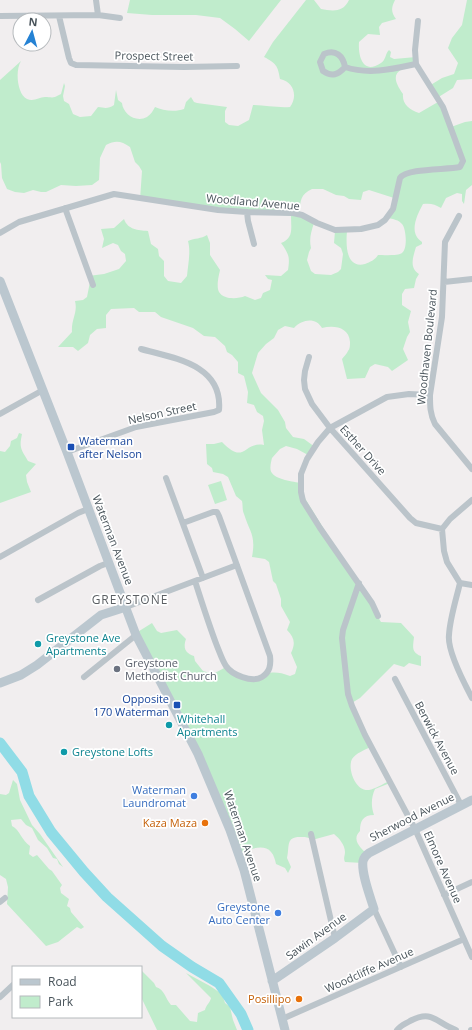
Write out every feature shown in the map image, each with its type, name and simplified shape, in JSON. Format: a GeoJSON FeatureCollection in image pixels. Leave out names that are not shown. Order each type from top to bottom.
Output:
{"type":"FeatureCollection","features":[{"type":"Feature","properties":{"kind":"main road","name":"Waterman Avenue"},"geometry":{"type":"LineString","coordinates":[[0,281],[67,452],[136,636],[198,754],[230,830],[244,870],[285,1030]]}},
{"type":"Feature","properties":{"kind":"main road"},"geometry":{"type":"LineString","coordinates":[[0,683],[21,675],[36,665],[101,615],[126,607]]}},
{"type":"Feature","properties":{"kind":"main road","name":"Sherwood Avenue"},"geometry":{"type":"LineString","coordinates":[[374,909],[364,875],[364,857],[369,853],[472,800]]}},
{"type":"Feature","properties":{"kind":"main road","name":"Sawin Avenue"},"geometry":{"type":"LineString","coordinates":[[272,981],[335,938],[374,909]]}},
{"type":"Feature","properties":{"kind":"street"},"geometry":{"type":"LineString","coordinates":[[96,0],[98,15]]}},
{"type":"Feature","properties":{"kind":"street"},"geometry":{"type":"LineString","coordinates":[[0,16],[98,15],[120,18]]}},
{"type":"Feature","properties":{"kind":"street","name":"Prospect Street"},"geometry":{"type":"LineString","coordinates":[[59,16],[71,64],[184,67],[237,66]]}},
{"type":"Feature","properties":{"kind":"street","name":"Woodland Avenue"},"geometry":{"type":"LineString","coordinates":[[0,233],[19,222],[114,194],[193,207],[247,212],[293,213],[302,215],[335,230],[351,231],[369,228],[382,223],[390,214],[402,175],[412,171],[460,167],[463,161],[447,118],[416,64],[415,50],[418,21]]}},
{"type":"Feature","properties":{"kind":"street"},"geometry":{"type":"LineString","coordinates":[[345,67],[368,71],[381,71],[416,64]]}},
{"type":"Feature","properties":{"kind":"street"},"geometry":{"type":"LineString","coordinates":[[66,208],[92,285]]}},
{"type":"Feature","properties":{"kind":"street"},"geometry":{"type":"LineString","coordinates":[[247,212],[254,244]]}},
{"type":"Feature","properties":{"kind":"street","name":"Woodhaven Boulevard"},"geometry":{"type":"LineString","coordinates":[[458,216],[445,242],[442,317],[430,394],[430,407],[435,424],[472,469]]}},
{"type":"Feature","properties":{"kind":"street"},"geometry":{"type":"LineString","coordinates":[[444,282],[472,279]]}},
{"type":"Feature","properties":{"kind":"street","name":"Nelson Street"},"geometry":{"type":"LineString","coordinates":[[67,452],[136,427],[217,411],[219,405],[218,392],[207,374],[200,368],[189,363],[141,349]]}},
{"type":"Feature","properties":{"kind":"street","name":"Esther Drive"},"geometry":{"type":"LineString","coordinates":[[309,357],[305,371],[305,390],[312,404],[330,428],[410,518],[416,523],[442,529]]}},
{"type":"Feature","properties":{"kind":"street"},"geometry":{"type":"LineString","coordinates":[[0,414],[43,390]]}},
{"type":"Feature","properties":{"kind":"street"},"geometry":{"type":"LineString","coordinates":[[378,616],[372,603],[359,583],[303,501],[301,492],[301,474],[307,459],[318,442],[330,428],[387,397],[409,394],[430,394]]}},
{"type":"Feature","properties":{"kind":"street"},"geometry":{"type":"LineString","coordinates":[[166,478],[203,578]]}},
{"type":"Feature","properties":{"kind":"street"},"geometry":{"type":"LineString","coordinates":[[472,500],[450,519],[442,529],[444,551],[447,562],[460,583],[472,586]]}},
{"type":"Feature","properties":{"kind":"street"},"geometry":{"type":"LineString","coordinates":[[0,557],[78,513],[88,509]]}},
{"type":"Feature","properties":{"kind":"street"},"geometry":{"type":"LineString","coordinates":[[183,523],[213,512],[217,512],[220,516],[270,656],[271,665],[268,672],[264,676],[258,679],[253,679],[235,674],[226,667],[215,641],[195,581]]}},
{"type":"Feature","properties":{"kind":"street"},"geometry":{"type":"LineString","coordinates":[[38,600],[108,563]]}},
{"type":"Feature","properties":{"kind":"street"},"geometry":{"type":"LineString","coordinates":[[126,607],[237,565]]}},
{"type":"Feature","properties":{"kind":"street","name":"Elmore Avenue"},"geometry":{"type":"LineString","coordinates":[[359,583],[343,630],[342,638],[348,694],[365,735],[415,829],[472,957]]}},
{"type":"Feature","properties":{"kind":"street"},"geometry":{"type":"LineString","coordinates":[[460,583],[448,635],[449,644],[472,698]]}},
{"type":"Feature","properties":{"kind":"street"},"geometry":{"type":"LineString","coordinates":[[84,676],[136,636]]}},
{"type":"Feature","properties":{"kind":"street","name":"Berwick Avenue"},"geometry":{"type":"LineString","coordinates":[[395,679],[461,805]]}},
{"type":"Feature","properties":{"kind":"street"},"geometry":{"type":"LineString","coordinates":[[311,834],[335,938]]}},
{"type":"Feature","properties":{"kind":"street"},"geometry":{"type":"LineString","coordinates":[[444,895],[472,882]]}},
{"type":"Feature","properties":{"kind":"street"},"geometry":{"type":"LineString","coordinates":[[374,909],[401,967]]}},
{"type":"Feature","properties":{"kind":"street","name":"Woodcliffe Avenue"},"geometry":{"type":"LineString","coordinates":[[282,1020],[464,939]]}},
{"type":"Feature","properties":{"kind":"street"},"geometry":{"type":"LineString","coordinates":[[0,997],[12,986]]}},
{"type":"Feature","properties":{"kind":"street"},"geometry":{"type":"LineString","coordinates":[[397,1030],[417,1017],[425,1016],[434,1018],[456,1030]]}},
{"type":"Feature","properties":{"kind":"green space"},"geometry":{"type":"Polygon","coordinates":[[[130,0],[281,0],[249,41],[220,18],[196,15],[152,15],[127,13],[130,0]]]}},
{"type":"Feature","properties":{"kind":"green space"},"geometry":{"type":"Polygon","coordinates":[[[306,0],[314,0],[321,9],[337,10],[344,7],[349,0],[395,0],[392,10],[396,19],[382,23],[379,27],[380,35],[368,34],[359,42],[359,53],[363,63],[370,67],[383,62],[389,50],[391,52],[390,57],[394,59],[416,57],[418,64],[401,70],[397,73],[396,77],[396,81],[403,94],[405,104],[412,110],[419,113],[438,102],[451,127],[472,121],[472,185],[466,190],[464,204],[462,201],[462,194],[457,193],[446,198],[441,208],[432,204],[423,204],[416,218],[415,234],[422,244],[416,247],[413,265],[416,272],[419,274],[414,288],[405,289],[402,294],[402,305],[411,311],[408,322],[410,332],[403,349],[408,360],[392,371],[388,367],[375,364],[370,367],[365,378],[347,379],[342,359],[350,347],[347,333],[336,327],[322,328],[316,322],[309,320],[297,325],[294,328],[285,326],[278,330],[274,338],[258,353],[252,373],[261,393],[278,410],[285,422],[286,428],[293,437],[304,439],[315,447],[308,455],[297,449],[286,446],[280,449],[272,458],[270,466],[271,472],[281,479],[301,483],[303,495],[381,622],[401,623],[414,637],[414,651],[421,656],[421,666],[409,663],[404,667],[394,664],[360,698],[350,704],[370,747],[358,753],[352,759],[351,768],[354,779],[364,790],[374,789],[389,781],[390,783],[375,789],[372,802],[374,815],[367,816],[363,819],[360,831],[357,834],[356,838],[358,844],[368,855],[363,863],[345,862],[343,844],[334,834],[312,840],[306,837],[297,837],[293,838],[289,843],[287,858],[291,867],[288,873],[285,868],[276,864],[273,855],[268,849],[256,848],[240,853],[231,831],[136,633],[152,623],[157,631],[161,633],[177,630],[186,639],[185,648],[187,652],[194,656],[195,661],[203,671],[213,674],[226,667],[235,673],[254,678],[272,672],[290,676],[295,674],[297,667],[291,653],[294,640],[287,630],[290,622],[281,606],[281,599],[276,584],[273,581],[269,562],[265,559],[252,557],[253,539],[243,512],[242,501],[236,496],[228,477],[223,474],[213,472],[212,468],[207,464],[206,444],[222,442],[235,452],[244,451],[252,446],[264,445],[262,430],[264,421],[263,416],[257,412],[254,405],[247,403],[248,392],[244,376],[238,373],[238,362],[227,352],[225,346],[215,337],[204,336],[193,328],[161,317],[155,312],[139,312],[134,308],[111,309],[106,315],[106,328],[97,329],[90,335],[88,343],[78,351],[73,347],[58,347],[72,332],[72,323],[76,309],[75,301],[83,300],[87,297],[90,282],[88,276],[104,274],[119,269],[126,261],[125,254],[121,251],[118,245],[113,243],[102,248],[104,239],[101,229],[114,228],[124,219],[128,225],[137,230],[148,231],[151,244],[158,249],[159,256],[164,261],[164,276],[168,281],[181,283],[187,276],[189,254],[188,241],[207,235],[210,243],[210,255],[220,270],[218,290],[221,295],[228,298],[239,298],[245,296],[255,300],[261,298],[263,293],[270,290],[272,280],[268,279],[265,275],[281,276],[288,270],[288,256],[281,243],[290,235],[291,216],[140,200],[142,171],[135,162],[130,147],[124,143],[113,142],[106,145],[100,158],[99,180],[92,185],[61,185],[46,192],[33,190],[24,193],[15,192],[7,189],[2,178],[0,162],[0,80],[21,61],[18,70],[18,82],[21,92],[27,99],[32,100],[43,97],[55,97],[61,94],[64,83],[64,101],[69,104],[73,114],[80,117],[91,116],[98,107],[108,108],[114,105],[116,90],[118,100],[122,103],[127,114],[135,118],[143,119],[147,117],[155,107],[170,111],[184,109],[186,102],[191,97],[194,102],[197,103],[227,107],[225,111],[225,122],[229,125],[238,126],[249,120],[253,105],[290,107],[292,103],[294,94],[291,86],[289,83],[280,79],[276,65],[264,57],[273,42],[306,0]],[[312,189],[308,191],[302,197],[300,203],[300,216],[314,223],[310,242],[311,248],[307,260],[311,271],[315,274],[331,275],[341,269],[343,254],[341,248],[334,243],[335,231],[347,231],[348,254],[350,259],[358,265],[371,262],[378,255],[398,255],[404,251],[406,238],[405,230],[401,223],[388,218],[394,198],[369,190],[363,192],[361,200],[349,199],[323,189],[312,189]]]}},
{"type":"Feature","properties":{"kind":"green space"},"geometry":{"type":"Polygon","coordinates":[[[467,0],[472,0],[472,79],[457,80],[453,88],[437,98],[429,86],[442,78],[454,74],[458,63],[448,48],[452,38],[462,25],[467,0]]]}},
{"type":"Feature","properties":{"kind":"green space"},"geometry":{"type":"Polygon","coordinates":[[[19,433],[22,434],[21,448],[24,454],[28,461],[36,464],[26,475],[31,492],[0,503],[0,451],[5,452],[10,446],[11,441],[17,438],[19,433]]]}},
{"type":"Feature","properties":{"kind":"green space"},"geometry":{"type":"Polygon","coordinates":[[[221,481],[227,500],[215,504],[208,485],[221,481]]]}},
{"type":"Feature","properties":{"kind":"green space"},"geometry":{"type":"Polygon","coordinates":[[[13,780],[17,784],[20,800],[32,825],[63,867],[59,864],[57,859],[53,858],[47,848],[38,840],[32,828],[26,825],[21,819],[11,820],[12,826],[30,846],[29,854],[33,857],[37,855],[52,871],[62,885],[60,888],[61,893],[69,899],[67,906],[84,927],[81,929],[77,927],[58,942],[46,946],[7,904],[8,887],[6,879],[0,875],[0,794],[6,795],[9,793],[13,780]]]}},
{"type":"Feature","properties":{"kind":"green space"},"geometry":{"type":"Polygon","coordinates":[[[142,971],[156,987],[163,992],[171,1005],[176,1005],[190,1021],[197,1022],[198,1013],[205,1010],[211,998],[186,973],[210,986],[222,994],[225,1003],[230,1007],[237,1030],[157,1030],[142,999],[142,971]]]}},
{"type":"Feature","properties":{"kind":"waterway"},"geometry":{"type":"LineString","coordinates":[[0,743],[22,772],[29,796],[51,832],[84,872],[107,897],[162,946],[192,967],[219,983],[241,1014],[248,1030]]}},
{"type":"Feature","properties":{"kind":"place","name":"Waterman after Nelson"},"geometry":{"type":"Point","coordinates":[71,447]}},
{"type":"Feature","properties":{"kind":"place","name":"Greystone Ave Apartments"},"geometry":{"type":"Point","coordinates":[38,644]}},
{"type":"Feature","properties":{"kind":"place","name":"Greystone Methodist Church"},"geometry":{"type":"Point","coordinates":[117,669]}},
{"type":"Feature","properties":{"kind":"place","name":"Opposite 170 Waterman"},"geometry":{"type":"Point","coordinates":[177,705]}},
{"type":"Feature","properties":{"kind":"place","name":"Whitehall Apartments"},"geometry":{"type":"Point","coordinates":[169,725]}},
{"type":"Feature","properties":{"kind":"place","name":"Greystone Lofts"},"geometry":{"type":"Point","coordinates":[64,752]}},
{"type":"Feature","properties":{"kind":"place","name":"Waterman Laundromat"},"geometry":{"type":"Point","coordinates":[194,796]}},
{"type":"Feature","properties":{"kind":"place","name":"Kaza Maza"},"geometry":{"type":"Point","coordinates":[205,823]}},
{"type":"Feature","properties":{"kind":"place","name":"Greystone Auto Center"},"geometry":{"type":"Point","coordinates":[278,913]}},
{"type":"Feature","properties":{"kind":"place","name":"Posillipo"},"geometry":{"type":"Point","coordinates":[299,999]}},
{"type":"Feature","properties":{"kind":"district","name":"GREYSTONE"},"geometry":{"type":"Point","coordinates":[130,600]}}]}
